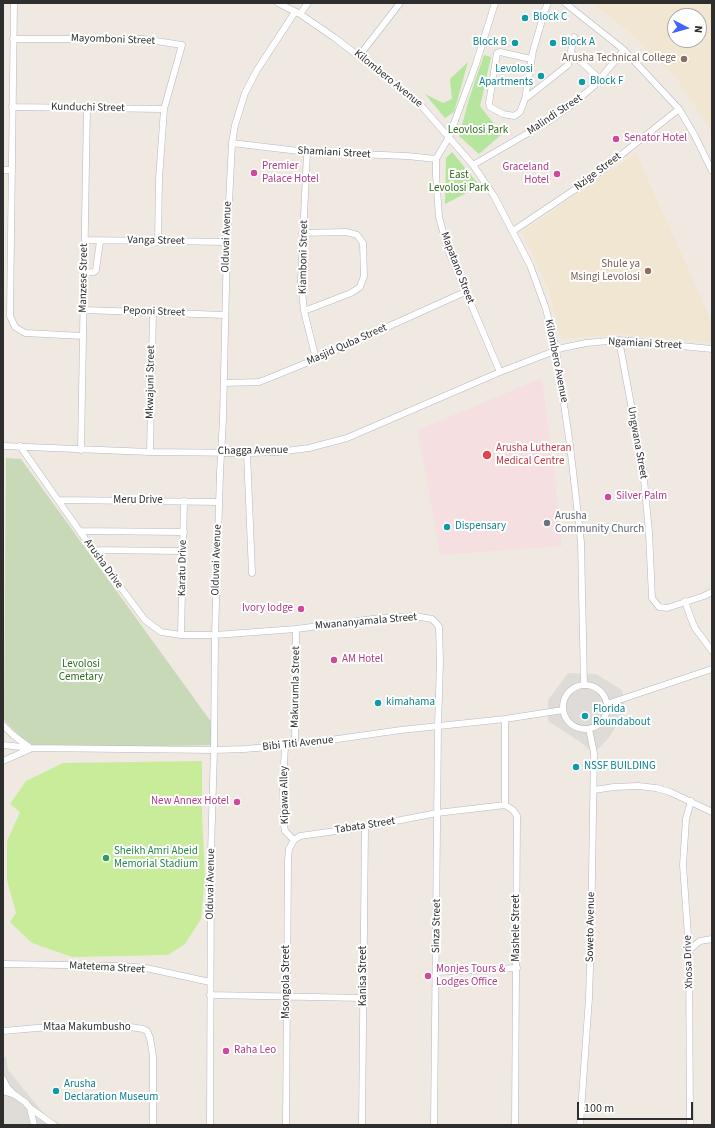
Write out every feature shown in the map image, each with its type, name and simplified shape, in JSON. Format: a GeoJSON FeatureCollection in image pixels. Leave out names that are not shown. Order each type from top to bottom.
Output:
{"type":"FeatureCollection","features":[{"type":"Feature","properties":{"kind":"street"},"geometry":{"type":"LineString","coordinates":[[14,3],[10,316],[15,327],[25,333],[83,336]]}},
{"type":"Feature","properties":{"kind":"street","name":"Kilombero Avenue"},"geometry":{"type":"LineString","coordinates":[[278,3],[297,13],[360,56],[418,102],[472,165],[494,196],[533,273],[546,309],[556,350],[570,445],[581,542],[584,685]]}},
{"type":"Feature","properties":{"kind":"street","name":"Olduvai Avenue"},"geometry":{"type":"LineString","coordinates":[[210,1125],[211,852],[214,750],[214,635],[222,452],[227,242],[232,143],[245,93],[257,70],[297,13],[308,3]]}},
{"type":"Feature","properties":{"kind":"street"},"geometry":{"type":"LineString","coordinates":[[360,56],[400,3]]}},
{"type":"Feature","properties":{"kind":"street"},"geometry":{"type":"LineString","coordinates":[[436,159],[449,137],[476,64],[495,3]]}},
{"type":"Feature","properties":{"kind":"street"},"geometry":{"type":"LineString","coordinates":[[532,59],[500,52],[497,53],[489,103],[490,107],[503,114],[514,116],[520,112],[525,99],[532,59],[548,3]]}},
{"type":"Feature","properties":{"kind":"street"},"geometry":{"type":"LineString","coordinates":[[565,3],[624,50],[679,109],[695,136],[712,171]]}},
{"type":"Feature","properties":{"kind":"street"},"geometry":{"type":"LineString","coordinates":[[525,99],[568,65],[574,37]]}},
{"type":"Feature","properties":{"kind":"street","name":"Mayomboni Street"},"geometry":{"type":"LineString","coordinates":[[13,39],[143,39],[182,45],[164,109],[159,179],[158,242]]}},
{"type":"Feature","properties":{"kind":"street","name":"Malindi Street"},"geometry":{"type":"LineString","coordinates":[[472,165],[549,121],[583,97],[600,80],[624,50]]}},
{"type":"Feature","properties":{"kind":"street"},"geometry":{"type":"LineString","coordinates":[[571,53],[600,80]]}},
{"type":"Feature","properties":{"kind":"street","name":"Kunduchi Street"},"geometry":{"type":"LineString","coordinates":[[12,107],[164,109]]}},
{"type":"Feature","properties":{"kind":"street","name":"Manzese Street"},"geometry":{"type":"LineString","coordinates":[[81,450],[87,107]]}},
{"type":"Feature","properties":{"kind":"street","name":"Nzige Street"},"geometry":{"type":"LineString","coordinates":[[513,231],[592,178],[679,109]]}},
{"type":"Feature","properties":{"kind":"street","name":"Shamiani Street"},"geometry":{"type":"LineString","coordinates":[[232,143],[307,152],[407,156],[436,159]]}},
{"type":"Feature","properties":{"kind":"street","name":"Kiamboni Street"},"geometry":{"type":"LineString","coordinates":[[307,152],[305,210],[302,233],[301,281],[304,311],[316,359]]}},
{"type":"Feature","properties":{"kind":"street","name":"Mapatano Street"},"geometry":{"type":"LineString","coordinates":[[436,159],[439,217],[448,250],[500,372]]}},
{"type":"Feature","properties":{"kind":"street"},"geometry":{"type":"LineString","coordinates":[[3,170],[12,170]]}},
{"type":"Feature","properties":{"kind":"street"},"geometry":{"type":"LineString","coordinates":[[302,233],[346,232],[357,235],[363,243],[364,276],[360,287],[351,294],[304,311]]}},
{"type":"Feature","properties":{"kind":"street"},"geometry":{"type":"LineString","coordinates":[[3,240],[11,240]]}},
{"type":"Feature","properties":{"kind":"street","name":"Vanga Street"},"geometry":{"type":"LineString","coordinates":[[85,240],[227,242]]}},
{"type":"Feature","properties":{"kind":"street"},"geometry":{"type":"LineString","coordinates":[[84,273],[94,272],[96,270],[100,241]]}},
{"type":"Feature","properties":{"kind":"street","name":"Masjid Quba Street"},"geometry":{"type":"LineString","coordinates":[[224,383],[259,382],[316,359],[466,292]]}},
{"type":"Feature","properties":{"kind":"street","name":"Peponi Street"},"geometry":{"type":"LineString","coordinates":[[84,310],[225,315]]}},
{"type":"Feature","properties":{"kind":"street","name":"Mkwajuni Street"},"geometry":{"type":"LineString","coordinates":[[150,452],[153,312]]}},
{"type":"Feature","properties":{"kind":"street","name":"Ngamiani Street"},"geometry":{"type":"LineString","coordinates":[[556,350],[586,343],[619,340],[712,349]]}},
{"type":"Feature","properties":{"kind":"street","name":"Ungwana Street"},"geometry":{"type":"LineString","coordinates":[[619,340],[643,469],[649,532],[652,598],[655,604],[659,607],[667,608],[712,592]]}},
{"type":"Feature","properties":{"kind":"street","name":"Chagga Avenue"},"geometry":{"type":"LineString","coordinates":[[3,446],[150,452],[247,453],[278,452],[309,448],[347,438],[500,372],[556,350]]}},
{"type":"Feature","properties":{"kind":"street","name":"Arusha Drive"},"geometry":{"type":"LineString","coordinates":[[20,446],[93,550],[145,620],[161,632],[181,635],[214,635]]}},
{"type":"Feature","properties":{"kind":"street"},"geometry":{"type":"LineString","coordinates":[[247,453],[252,574]]}},
{"type":"Feature","properties":{"kind":"street","name":"Meru Drive"},"geometry":{"type":"LineString","coordinates":[[58,500],[219,502]]}},
{"type":"Feature","properties":{"kind":"street","name":"Karatu Drive"},"geometry":{"type":"LineString","coordinates":[[181,635],[184,501]]}},
{"type":"Feature","properties":{"kind":"street"},"geometry":{"type":"LineString","coordinates":[[80,531],[184,532]]}},
{"type":"Feature","properties":{"kind":"street"},"geometry":{"type":"LineString","coordinates":[[93,550],[183,551]]}},
{"type":"Feature","properties":{"kind":"street"},"geometry":{"type":"LineString","coordinates":[[685,601],[695,628],[712,651]]}},
{"type":"Feature","properties":{"kind":"street","name":"Mwananyamala Street"},"geometry":{"type":"LineString","coordinates":[[214,635],[296,629],[381,618],[416,616],[432,619],[439,627],[440,662],[438,726]]}},
{"type":"Feature","properties":{"kind":"street","name":"Makurumla Street"},"geometry":{"type":"LineString","coordinates":[[295,745],[296,629]]}},
{"type":"Feature","properties":{"kind":"street"},"geometry":{"type":"LineString","coordinates":[[607,704],[712,669]]}},
{"type":"Feature","properties":{"kind":"street"},"geometry":{"type":"LineString","coordinates":[[584,685],[596,688],[602,692],[607,704],[607,712],[603,720],[597,726],[583,730],[572,725],[565,716],[563,710],[566,696],[571,690],[584,685]]}},
{"type":"Feature","properties":{"kind":"street","name":"Bibi Titi Avenue"},"geometry":{"type":"LineString","coordinates":[[3,745],[31,748],[214,750],[285,746],[401,730],[505,719],[563,710]]}},
{"type":"Feature","properties":{"kind":"street"},"geometry":{"type":"LineString","coordinates":[[437,813],[505,805],[505,719]]}},
{"type":"Feature","properties":{"kind":"street"},"geometry":{"type":"LineString","coordinates":[[3,725],[13,735],[31,748],[3,761]]}},
{"type":"Feature","properties":{"kind":"street","name":"Sinza Street"},"geometry":{"type":"LineString","coordinates":[[434,1125],[438,726]]}},
{"type":"Feature","properties":{"kind":"street","name":"Soweto Avenue"},"geometry":{"type":"LineString","coordinates":[[580,1125],[589,998],[594,790],[594,753],[589,729]]}},
{"type":"Feature","properties":{"kind":"street","name":"Kipawa Alley"},"geometry":{"type":"LineString","coordinates":[[285,746],[283,784],[284,825],[285,831],[294,840]]}},
{"type":"Feature","properties":{"kind":"street"},"geometry":{"type":"LineString","coordinates":[[594,790],[638,786],[656,788],[690,800],[712,812]]}},
{"type":"Feature","properties":{"kind":"street","name":"Xhosa Drive"},"geometry":{"type":"LineString","coordinates":[[690,800],[686,819],[683,865],[689,950],[690,1125]]}},
{"type":"Feature","properties":{"kind":"street","name":"Mashele Street"},"geometry":{"type":"LineString","coordinates":[[505,805],[513,810],[517,816],[517,968],[514,1125]]}},
{"type":"Feature","properties":{"kind":"street","name":"Tabata Street"},"geometry":{"type":"LineString","coordinates":[[294,840],[307,834],[365,827],[437,813]]}},
{"type":"Feature","properties":{"kind":"street","name":"Kanisa Street"},"geometry":{"type":"LineString","coordinates":[[362,1125],[365,827]]}},
{"type":"Feature","properties":{"kind":"street","name":"Msongola Street"},"geometry":{"type":"LineString","coordinates":[[286,1125],[288,860],[289,848],[294,840]]}},
{"type":"Feature","properties":{"kind":"street"},"geometry":{"type":"LineString","coordinates":[[689,950],[700,941],[712,938]]}},
{"type":"Feature","properties":{"kind":"street","name":"Matetema Street"},"geometry":{"type":"LineString","coordinates":[[3,964],[123,966],[146,968],[210,982]]}},
{"type":"Feature","properties":{"kind":"street"},"geometry":{"type":"LineString","coordinates":[[436,972],[517,968]]}},
{"type":"Feature","properties":{"kind":"street"},"geometry":{"type":"LineString","coordinates":[[210,995],[363,998]]}},
{"type":"Feature","properties":{"kind":"street","name":"Mtaa Makumbusho"},"geometry":{"type":"LineString","coordinates":[[3,1031],[37,1028],[124,1026],[147,1031],[150,1038],[153,1056],[153,1125]]}},
{"type":"Feature","properties":{"kind":"street"},"geometry":{"type":"LineString","coordinates":[[3,1079],[7,1087],[15,1095],[54,1125]]}},
{"type":"Feature","properties":{"kind":"street"},"geometry":{"type":"LineString","coordinates":[[3,1091],[15,1095]]}},
{"type":"Feature","properties":{"kind":"street"},"geometry":{"type":"LineString","coordinates":[[30,1108],[34,1125]]}},
{"type":"Feature","properties":{"kind":"shaded area","name":"Arusha Technical College"},"geometry":{"type":"Polygon","coordinates":[[[591,3],[712,3],[712,132],[676,78],[625,28],[591,3]]]}},
{"type":"Feature","properties":{"kind":"shaded area"},"geometry":{"type":"Polygon","coordinates":[[[636,153],[712,322],[712,343],[619,334],[561,339],[549,291],[522,232],[636,153]]]}},
{"type":"Feature","properties":{"kind":"shaded area","name":"Arusha Lutheran Medical Centre"},"geometry":{"type":"Polygon","coordinates":[[[542,378],[562,546],[440,555],[418,430],[542,378]]]}},
{"type":"Feature","properties":{"kind":"shaded area","name":"Florida Roundabout"},"geometry":{"type":"Polygon","coordinates":[[[568,673],[596,674],[622,690],[626,711],[608,739],[594,753],[548,721],[548,700],[568,673]]]}},
{"type":"Feature","properties":{"kind":"shaded area"},"geometry":{"type":"Polygon","coordinates":[[[3,1057],[6,1057],[8,1070],[44,1114],[61,1125],[3,1125],[3,1057]]]}},
{"type":"Feature","properties":{"kind":"green space","name":"Leovlosi Park"},"geometry":{"type":"Polygon","coordinates":[[[484,55],[491,57],[480,106],[502,134],[479,154],[459,136],[469,99],[484,55]]]}},
{"type":"Feature","properties":{"kind":"green space"},"geometry":{"type":"Polygon","coordinates":[[[468,62],[454,112],[445,118],[425,94],[443,103],[452,99],[450,79],[468,62]]]}},
{"type":"Feature","properties":{"kind":"green space","name":"East Levolosi Park"},"geometry":{"type":"Polygon","coordinates":[[[452,152],[480,186],[445,204],[446,158],[452,152]]]}},
{"type":"Feature","properties":{"kind":"green space","name":"Levolosi Cemetary"},"geometry":{"type":"Polygon","coordinates":[[[6,458],[21,459],[217,730],[217,745],[32,749],[4,720],[6,458]]]}},
{"type":"Feature","properties":{"kind":"green space","name":"Sheikh Amri Abeid Memorial Stadium"},"geometry":{"type":"Polygon","coordinates":[[[202,761],[202,815],[205,876],[201,919],[185,944],[168,955],[72,957],[32,943],[10,922],[16,913],[7,880],[7,841],[20,812],[10,804],[26,781],[63,763],[202,761]]]}},
{"type":"Feature","properties":{"kind":"place","name":"Block C"},"geometry":{"type":"Point","coordinates":[525,18]}},
{"type":"Feature","properties":{"kind":"place","name":"Block B"},"geometry":{"type":"Point","coordinates":[515,43]}},
{"type":"Feature","properties":{"kind":"place","name":"Block A"},"geometry":{"type":"Point","coordinates":[553,43]}},
{"type":"Feature","properties":{"kind":"place","name":"Arusha Technical College"},"geometry":{"type":"Point","coordinates":[684,59]}},
{"type":"Feature","properties":{"kind":"place","name":"Levolosi Apartments"},"geometry":{"type":"Point","coordinates":[541,76]}},
{"type":"Feature","properties":{"kind":"place","name":"Block F"},"geometry":{"type":"Point","coordinates":[582,82]}},
{"type":"Feature","properties":{"kind":"place","name":"Senator Hotel"},"geometry":{"type":"Point","coordinates":[616,139]}},
{"type":"Feature","properties":{"kind":"place","name":"Premier Palace Hotel"},"geometry":{"type":"Point","coordinates":[254,173]}},
{"type":"Feature","properties":{"kind":"place","name":"Graceland Hotel"},"geometry":{"type":"Point","coordinates":[557,174]}},
{"type":"Feature","properties":{"kind":"place","name":"Shule ya Msingi Levolosi"},"geometry":{"type":"Point","coordinates":[648,271]}},
{"type":"Feature","properties":{"kind":"place","name":"Arusha Lutheran Medical Centre"},"geometry":{"type":"Point","coordinates":[487,455]}},
{"type":"Feature","properties":{"kind":"place","name":"Silver Palm"},"geometry":{"type":"Point","coordinates":[608,497]}},
{"type":"Feature","properties":{"kind":"place","name":"Arusha Community Church"},"geometry":{"type":"Point","coordinates":[547,523]}},
{"type":"Feature","properties":{"kind":"place","name":"Dispensary"},"geometry":{"type":"Point","coordinates":[447,527]}},
{"type":"Feature","properties":{"kind":"place","name":"Ivory lodge"},"geometry":{"type":"Point","coordinates":[301,609]}},
{"type":"Feature","properties":{"kind":"place","name":"AM Hotel"},"geometry":{"type":"Point","coordinates":[334,660]}},
{"type":"Feature","properties":{"kind":"place","name":"kimahama"},"geometry":{"type":"Point","coordinates":[378,703]}},
{"type":"Feature","properties":{"kind":"place","name":"Florida Roundabout"},"geometry":{"type":"Point","coordinates":[585,716]}},
{"type":"Feature","properties":{"kind":"place","name":"NSSF BUILDING"},"geometry":{"type":"Point","coordinates":[576,767]}},
{"type":"Feature","properties":{"kind":"place","name":"New Annex Hotel"},"geometry":{"type":"Point","coordinates":[237,802]}},
{"type":"Feature","properties":{"kind":"place","name":"Sheikh Amri Abeid Memorial Stadium"},"geometry":{"type":"Point","coordinates":[106,858]}},
{"type":"Feature","properties":{"kind":"place","name":"Monjes Tours & Lodges Office"},"geometry":{"type":"Point","coordinates":[428,976]}},
{"type":"Feature","properties":{"kind":"place","name":"Raha Leo"},"geometry":{"type":"Point","coordinates":[226,1051]}},
{"type":"Feature","properties":{"kind":"place","name":"Arusha Declaration Museum"},"geometry":{"type":"Point","coordinates":[56,1091]}}]}
